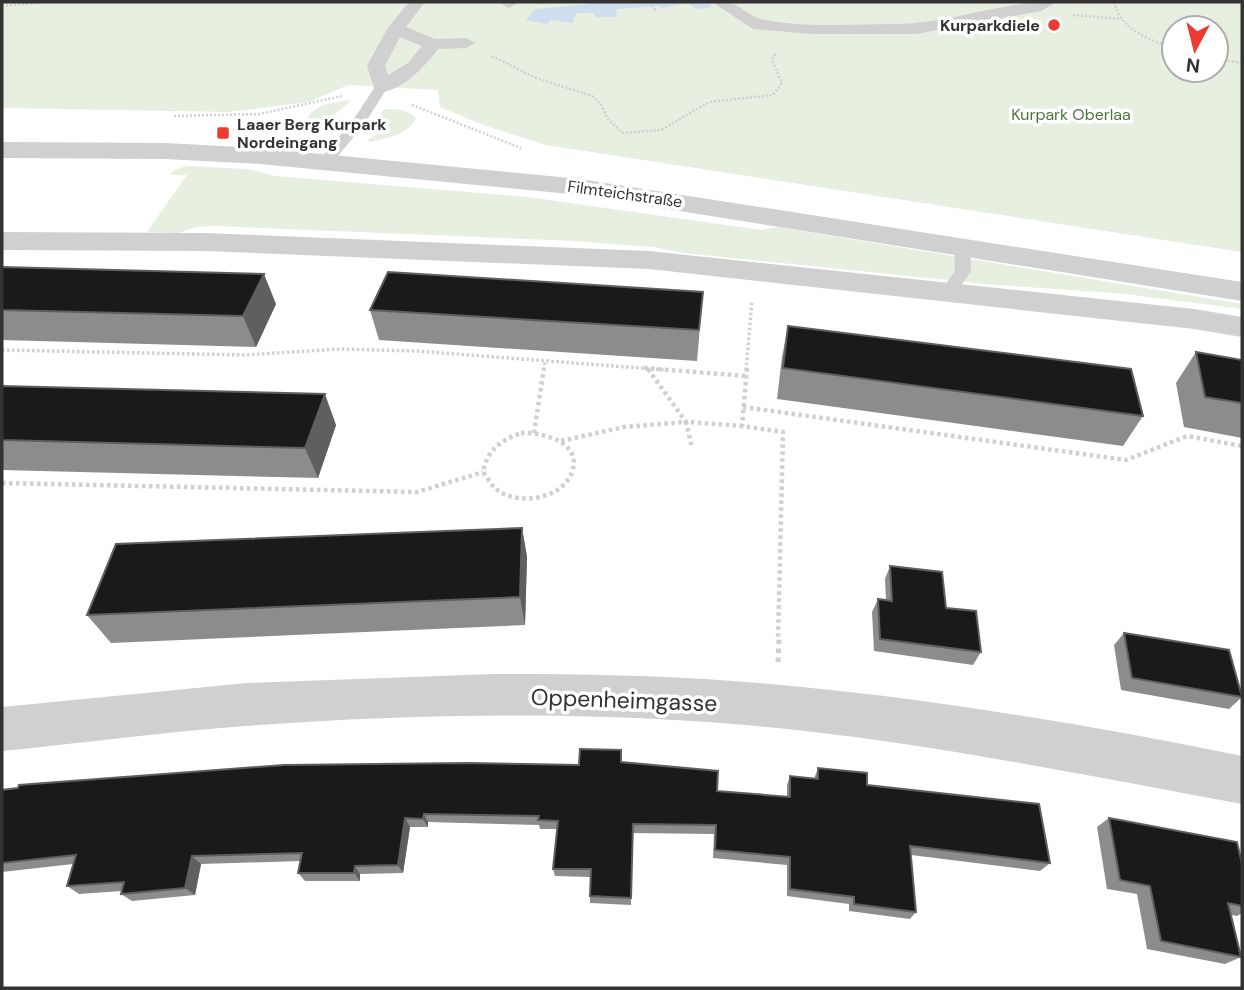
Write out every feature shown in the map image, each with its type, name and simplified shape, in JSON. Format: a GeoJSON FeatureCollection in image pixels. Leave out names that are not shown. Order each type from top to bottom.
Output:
{"type":"FeatureCollection","features":[{"type":"Feature","properties":{"kind":"street"},"geometry":{"type":"LineString","coordinates":[[417,2],[396,29],[376,66],[382,87],[415,67],[433,44]]}},
{"type":"Feature","properties":{"kind":"street"},"geometry":{"type":"LineString","coordinates":[[720,2],[759,25],[812,29],[916,29],[1044,4]]}},
{"type":"Feature","properties":{"kind":"street"},"geometry":{"type":"LineString","coordinates":[[1015,2],[1044,4]]}},
{"type":"Feature","properties":{"kind":"street"},"geometry":{"type":"LineString","coordinates":[[396,29],[433,44],[466,43]]}},
{"type":"Feature","properties":{"kind":"street","name":"Filmteichstraße"},"geometry":{"type":"LineString","coordinates":[[2,150],[165,151],[326,161],[580,187],[1242,292]]}},
{"type":"Feature","properties":{"kind":"street"},"geometry":{"type":"LineString","coordinates":[[2,241],[204,242],[649,260],[1195,319],[1242,327]]}},
{"type":"Feature","properties":{"kind":"street","name":"Oppenheimgasse"},"geometry":{"type":"LineString","coordinates":[[2,729],[241,703],[443,696],[658,698],[965,729],[1093,749],[1242,779]]}},
{"type":"Feature","properties":{"kind":"lane"},"geometry":{"type":"LineString","coordinates":[[326,161],[358,123],[382,87]]}},
{"type":"Feature","properties":{"kind":"lane"},"geometry":{"type":"LineString","coordinates":[[948,292],[964,271],[962,247]]}},
{"type":"Feature","properties":{"kind":"path"},"geometry":{"type":"LineString","coordinates":[[2,6],[45,2]]}},
{"type":"Feature","properties":{"kind":"path"},"geometry":{"type":"LineString","coordinates":[[650,2],[657,12]]}},
{"type":"Feature","properties":{"kind":"path"},"geometry":{"type":"LineString","coordinates":[[1114,2],[1121,19],[1134,30],[1160,42]]}},
{"type":"Feature","properties":{"kind":"path"},"geometry":{"type":"LineString","coordinates":[[1087,17],[1121,19]]}},
{"type":"Feature","properties":{"kind":"path"},"geometry":{"type":"LineString","coordinates":[[466,43],[536,78],[592,96],[601,104],[607,118],[623,133],[634,134],[661,130],[709,102],[774,95],[783,85],[782,76],[772,60],[773,56],[785,52]]}},
{"type":"Feature","properties":{"kind":"path"},"geometry":{"type":"LineString","coordinates":[[742,426],[750,320]]}},
{"type":"Feature","properties":{"kind":"path"},"geometry":{"type":"LineString","coordinates":[[2,349],[245,355],[340,349],[746,376]]}},
{"type":"Feature","properties":{"kind":"path"},"geometry":{"type":"LineString","coordinates":[[534,433],[545,361]]}},
{"type":"Feature","properties":{"kind":"path"},"geometry":{"type":"LineString","coordinates":[[647,368],[685,422],[692,448]]}},
{"type":"Feature","properties":{"kind":"path"},"geometry":{"type":"LineString","coordinates":[[743,407],[1126,460],[1187,436],[1242,446]]}},
{"type":"Feature","properties":{"kind":"path"},"geometry":{"type":"LineString","coordinates":[[561,441],[624,427],[685,422],[783,432],[776,708]]}},
{"type":"Feature","properties":{"kind":"path"},"geometry":{"type":"LineString","coordinates":[[534,433],[549,435],[561,441],[570,450],[574,460],[573,472],[566,483],[556,491],[542,498],[526,500],[497,492],[488,483],[483,472],[484,462],[497,444],[508,437],[534,433]]}},
{"type":"Feature","properties":{"kind":"path"},"geometry":{"type":"LineString","coordinates":[[2,483],[417,492],[483,472]]}},
{"type":"Feature","properties":{"kind":"green space","name":"Kurpark Oberlaa"},"geometry":{"type":"Polygon","coordinates":[[[2,2],[1242,2],[1242,252],[546,145],[483,125],[440,107],[438,90],[348,85],[309,102],[229,112],[2,108],[2,2]]]}},
{"type":"Feature","properties":{"kind":"green space"},"geometry":{"type":"Polygon","coordinates":[[[352,100],[334,115],[339,126],[334,131],[313,128],[307,123],[317,108],[352,100]]]}},
{"type":"Feature","properties":{"kind":"green space"},"geometry":{"type":"Polygon","coordinates":[[[385,109],[405,111],[416,118],[403,132],[370,142],[367,140],[383,131],[386,124],[381,112],[385,109]]]}},
{"type":"Feature","properties":{"kind":"green space"},"geometry":{"type":"Polygon","coordinates":[[[186,166],[248,169],[275,176],[528,197],[761,230],[778,227],[1242,304],[1242,309],[1126,294],[986,284],[683,253],[653,247],[574,241],[214,226],[197,227],[178,233],[147,232],[187,175],[170,175],[174,170],[186,166]]]}},
{"type":"Feature","properties":{"kind":"water"},"geometry":{"type":"Polygon","coordinates":[[[587,2],[707,2],[713,7],[696,9],[688,3],[662,8],[616,9],[617,17],[595,17],[594,13],[577,13],[572,23],[551,20],[547,24],[526,20],[535,9],[589,4],[587,2]]]}},
{"type":"Feature","properties":{"kind":"building"},"geometry":{"type":"Polygon","coordinates":[[[2,267],[264,274],[243,316],[2,310],[2,267]]]}},
{"type":"Feature","properties":{"kind":"building"},"geometry":{"type":"Polygon","coordinates":[[[388,272],[703,292],[699,330],[370,310],[388,272]]]}},
{"type":"Feature","properties":{"kind":"building"},"geometry":{"type":"Polygon","coordinates":[[[788,326],[1131,369],[1143,416],[783,368],[788,326]]]}},
{"type":"Feature","properties":{"kind":"building"},"geometry":{"type":"Polygon","coordinates":[[[1196,352],[1242,360],[1242,403],[1205,397],[1196,352]]]}},
{"type":"Feature","properties":{"kind":"building"},"geometry":{"type":"Polygon","coordinates":[[[2,386],[325,394],[305,448],[2,440],[2,386]]]}},
{"type":"Feature","properties":{"kind":"building"},"geometry":{"type":"Polygon","coordinates":[[[522,528],[520,597],[87,615],[116,544],[522,528]]]}},
{"type":"Feature","properties":{"kind":"building"},"geometry":{"type":"Polygon","coordinates":[[[890,566],[942,572],[946,608],[976,611],[981,652],[880,639],[878,599],[892,601],[890,566]]]}},
{"type":"Feature","properties":{"kind":"building"},"geometry":{"type":"Polygon","coordinates":[[[1124,633],[1229,650],[1242,697],[1132,678],[1124,633]]]}},
{"type":"Feature","properties":{"kind":"building"},"geometry":{"type":"Polygon","coordinates":[[[580,749],[621,750],[621,762],[718,771],[717,791],[790,797],[790,776],[818,779],[818,768],[867,773],[867,785],[1039,804],[1050,863],[910,846],[916,912],[854,904],[854,897],[790,889],[790,857],[715,850],[716,825],[633,824],[631,898],[590,896],[591,869],[553,869],[558,821],[538,820],[539,816],[424,814],[423,819],[405,818],[398,865],[355,866],[354,873],[298,873],[302,853],[192,856],[185,888],[121,894],[124,882],[67,886],[76,855],[2,863],[2,790],[18,788],[19,785],[284,765],[579,765],[580,749]]]}},
{"type":"Feature","properties":{"kind":"building"},"geometry":{"type":"Polygon","coordinates":[[[1109,818],[1237,842],[1242,864],[1242,906],[1228,903],[1241,957],[1161,941],[1150,886],[1120,880],[1109,818]]]}},
{"type":"Feature","properties":{"kind":"place","name":"Kurparkdiele"},"geometry":{"type":"Point","coordinates":[1054,25]}},
{"type":"Feature","properties":{"kind":"place","name":"Laaer Berg Kurpark Nordeingang"},"geometry":{"type":"Point","coordinates":[223,133]}}]}
